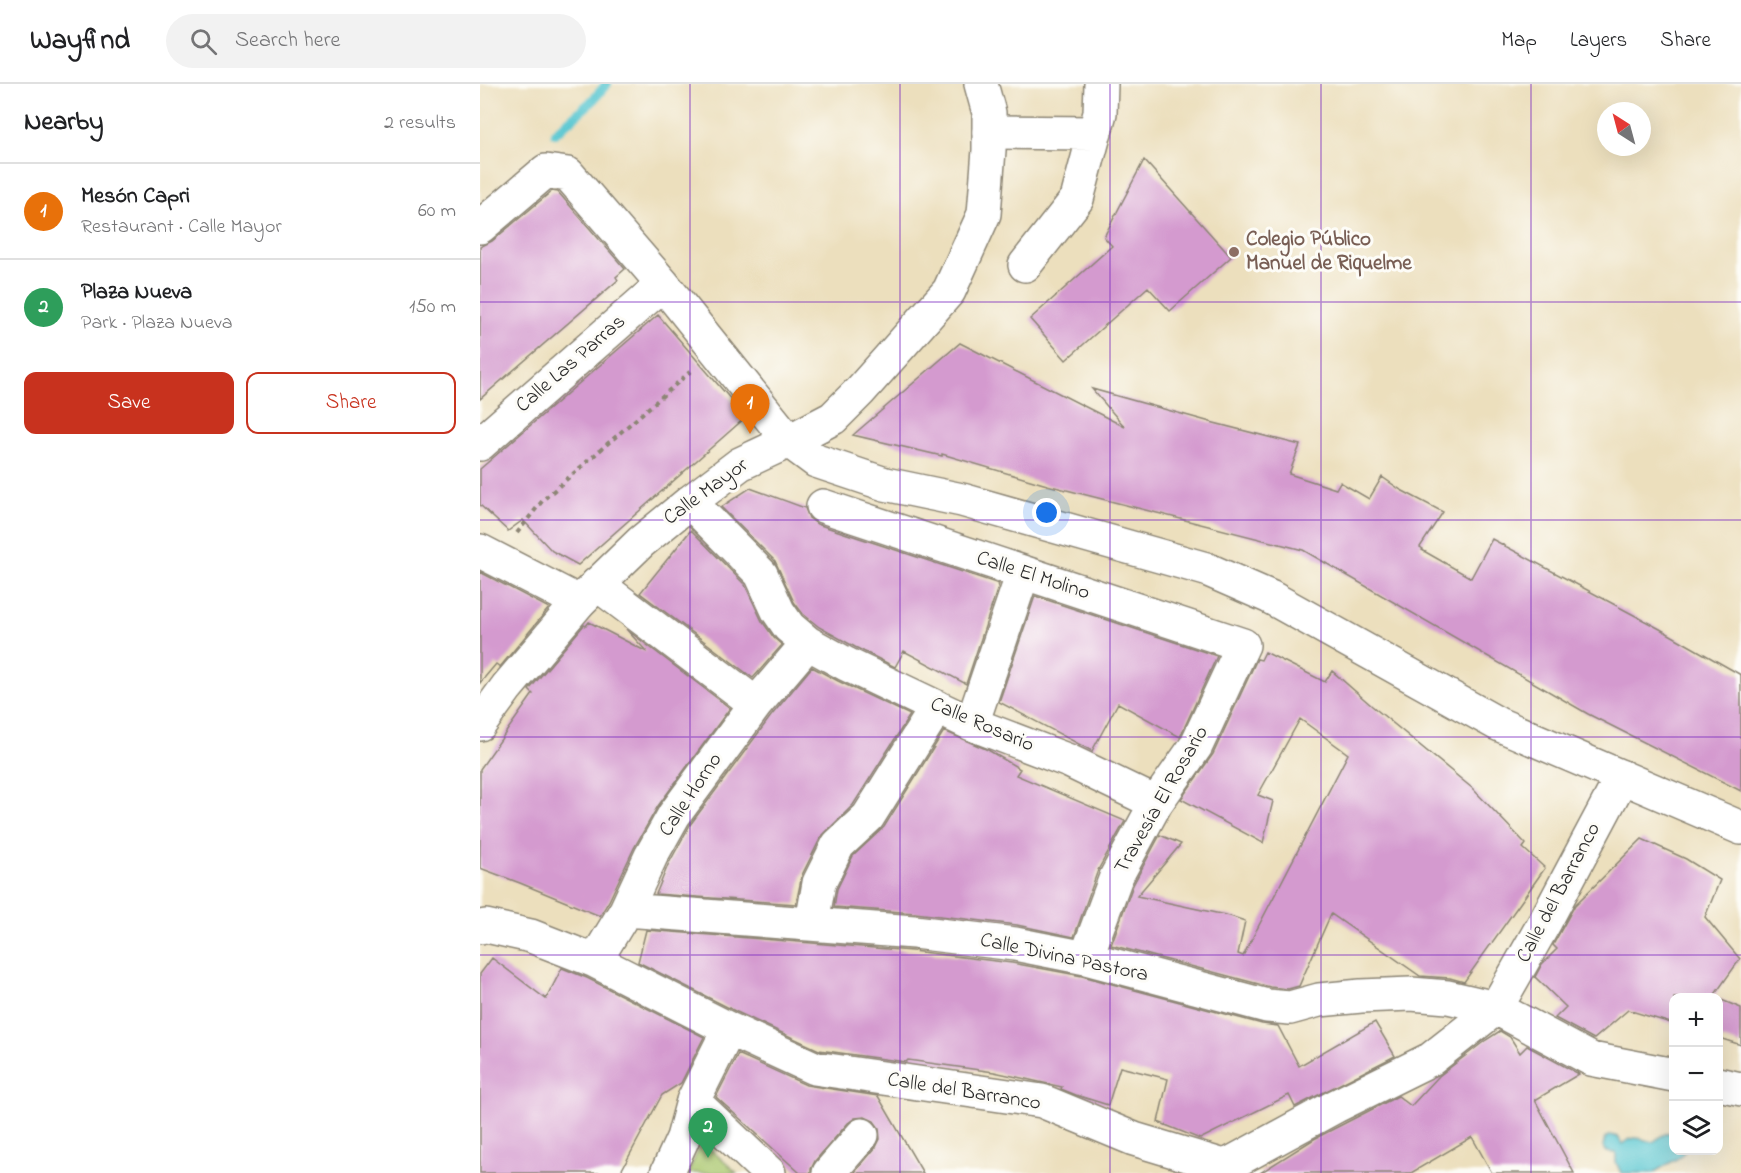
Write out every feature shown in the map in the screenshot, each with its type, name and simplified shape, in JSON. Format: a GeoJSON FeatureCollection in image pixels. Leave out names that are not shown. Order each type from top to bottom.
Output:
{"type":"FeatureCollection","features":[{"type":"Feature","properties":{"kind":"street"},"geometry":{"type":"LineString","coordinates":[[1025,265],[1077,199],[1100,113],[1101,84]]}},
{"type":"Feature","properties":{"kind":"street"},"geometry":{"type":"LineString","coordinates":[[986,110],[1095,133]]}},
{"type":"Feature","properties":{"kind":"street","name":"Calle Mayor"},"geometry":{"type":"LineString","coordinates":[[480,724],[507,687],[588,593],[641,542],[740,464],[833,418],[949,291],[984,214],[986,110]]}},
{"type":"Feature","properties":{"kind":"street"},"geometry":{"type":"LineString","coordinates":[[480,200],[539,150]]}},
{"type":"Feature","properties":{"kind":"street"},"geometry":{"type":"LineString","coordinates":[[480,227],[546,171],[567,174],[663,284],[789,441],[816,460],[885,484],[962,500],[1206,569],[1270,597],[1498,724],[1741,828]]}},
{"type":"Feature","properties":{"kind":"street","name":"Calle Las Parras"},"geometry":{"type":"LineString","coordinates":[[480,444],[663,284]]}},
{"type":"Feature","properties":{"kind":"street","name":"Calle Rosario"},"geometry":{"type":"LineString","coordinates":[[690,502],[761,574],[778,611],[789,627],[808,643],[846,664],[972,724],[1069,760],[1156,803]]}},
{"type":"Feature","properties":{"kind":"street","name":"Calle El Molino"},"geometry":{"type":"LineString","coordinates":[[823,506],[1244,645]]}},
{"type":"Feature","properties":{"kind":"street"},"geometry":{"type":"LineString","coordinates":[[488,556],[588,593],[756,704]]}},
{"type":"Feature","properties":{"kind":"street"},"geometry":{"type":"LineString","coordinates":[[972,724],[1023,573]]}},
{"type":"Feature","properties":{"kind":"street","name":"Calle Horno"},"geometry":{"type":"LineString","coordinates":[[595,961],[626,910],[651,856],[674,815],[756,704],[808,643]]}},
{"type":"Feature","properties":{"kind":"street","name":"Travesía El Rosario"},"geometry":{"type":"LineString","coordinates":[[1086,958],[1116,877],[1156,803],[1196,747],[1244,645]]}},
{"type":"Feature","properties":{"kind":"street"},"geometry":{"type":"LineString","coordinates":[[812,923],[819,883],[838,845],[867,817],[937,707]]}},
{"type":"Feature","properties":{"kind":"street","name":"Calle del Barranco"},"geometry":{"type":"LineString","coordinates":[[480,927],[531,936],[595,961],[729,1029],[814,1068],[1042,1101],[1134,1139],[1222,1171],[1336,1106],[1431,1059],[1496,1008],[1622,777]]}},
{"type":"Feature","properties":{"kind":"street","name":"Calle Divina Pastora"},"geometry":{"type":"LineString","coordinates":[[626,910],[812,923],[1015,944],[1086,958],[1267,1005],[1290,1008],[1319,1000],[1411,994],[1448,997],[1496,1008]]}},
{"type":"Feature","properties":{"kind":"street"},"geometry":{"type":"LineString","coordinates":[[1496,1008],[1591,1059],[1669,1074]]}},
{"type":"Feature","properties":{"kind":"street"},"geometry":{"type":"LineString","coordinates":[[667,1173],[683,1138],[693,1101],[729,1029]]}},
{"type":"Feature","properties":{"kind":"street"},"geometry":{"type":"LineString","coordinates":[[1723,1085],[1741,1089]]}},
{"type":"Feature","properties":{"kind":"street"},"geometry":{"type":"LineString","coordinates":[[693,1101],[769,1173]]}},
{"type":"Feature","properties":{"kind":"street"},"geometry":{"type":"LineString","coordinates":[[830,1173],[862,1135]]}},
{"type":"Feature","properties":{"kind":"path"},"geometry":{"type":"LineString","coordinates":[[488,556],[543,500],[673,386]]}},
{"type":"Feature","properties":{"kind":"green space"},"geometry":{"type":"Polygon","coordinates":[[[702,1142],[737,1173],[688,1173],[702,1142]]]}},
{"type":"Feature","properties":{"kind":"water"},"geometry":{"type":"Polygon","coordinates":[[[1669,1133],[1669,1155],[1682,1155],[1653,1173],[1621,1173],[1616,1162],[1616,1153],[1607,1152],[1603,1146],[1605,1138],[1610,1135],[1618,1137],[1622,1144],[1634,1138],[1653,1142],[1669,1133]]]}},
{"type":"Feature","properties":{"kind":"building"},"geometry":{"type":"Polygon","coordinates":[[[1144,160],[1231,257],[1170,311],[1148,287],[1066,360],[1030,319],[1112,246],[1104,237],[1144,160]]]}},
{"type":"Feature","properties":{"kind":"building"},"geometry":{"type":"Polygon","coordinates":[[[552,191],[558,192],[625,269],[616,277],[618,280],[480,399],[480,247],[492,241],[552,191]]]}},
{"type":"Feature","properties":{"kind":"building"},"geometry":{"type":"Polygon","coordinates":[[[658,315],[746,417],[578,565],[552,551],[523,520],[508,531],[480,505],[480,469],[658,315]]]}},
{"type":"Feature","properties":{"kind":"building"},"geometry":{"type":"Polygon","coordinates":[[[960,343],[1125,427],[1092,389],[1300,445],[1289,474],[1336,489],[1340,482],[1369,499],[1382,477],[1401,490],[1443,512],[1420,547],[1471,578],[1492,539],[1741,675],[1741,791],[1588,714],[1303,550],[1047,485],[942,454],[942,456],[853,435],[960,343]]]}},
{"type":"Feature","properties":{"kind":"building"},"geometry":{"type":"Polygon","coordinates":[[[750,488],[805,508],[809,518],[817,524],[999,584],[966,684],[904,651],[895,667],[819,627],[803,614],[794,602],[775,561],[721,507],[750,488]]]}},
{"type":"Feature","properties":{"kind":"building"},"geometry":{"type":"Polygon","coordinates":[[[691,530],[745,585],[762,621],[782,645],[753,678],[640,593],[691,530]]]}},
{"type":"Feature","properties":{"kind":"building"},"geometry":{"type":"Polygon","coordinates":[[[480,572],[549,608],[500,667],[496,664],[480,683],[480,572]]]}},
{"type":"Feature","properties":{"kind":"building"},"geometry":{"type":"Polygon","coordinates":[[[1035,596],[1217,656],[1180,737],[1118,703],[1092,751],[999,702],[1035,596]]]}},
{"type":"Feature","properties":{"kind":"building"},"geometry":{"type":"Polygon","coordinates":[[[589,622],[647,652],[626,629],[730,708],[658,806],[600,916],[480,868],[480,769],[533,694],[529,690],[589,622]]]}},
{"type":"Feature","properties":{"kind":"building"},"geometry":{"type":"Polygon","coordinates":[[[1265,652],[1325,682],[1332,671],[1472,788],[1526,844],[1523,848],[1545,868],[1464,982],[1450,978],[1420,976],[1331,914],[1299,986],[1288,989],[1270,987],[1111,945],[1133,885],[1160,835],[1181,844],[1137,896],[1245,921],[1238,954],[1243,956],[1348,754],[1300,719],[1258,795],[1273,801],[1263,843],[1181,799],[1213,754],[1257,659],[1261,660],[1265,652]]]}},
{"type":"Feature","properties":{"kind":"building"},"geometry":{"type":"Polygon","coordinates":[[[812,667],[910,715],[853,805],[821,837],[802,875],[796,904],[656,894],[668,865],[690,825],[771,716],[812,667]]]}},
{"type":"Feature","properties":{"kind":"building"},"geometry":{"type":"Polygon","coordinates":[[[944,731],[988,750],[1020,769],[1016,775],[1125,821],[1098,870],[1074,937],[1017,925],[915,913],[834,907],[837,889],[853,856],[884,827],[944,731]]]}},
{"type":"Feature","properties":{"kind":"building"},"geometry":{"type":"Polygon","coordinates":[[[1642,839],[1686,859],[1720,880],[1705,917],[1740,959],[1716,993],[1669,993],[1669,1022],[1628,1010],[1594,1039],[1555,1018],[1566,1007],[1535,977],[1542,964],[1557,949],[1553,945],[1575,905],[1642,839]]]}},
{"type":"Feature","properties":{"kind":"building"},"geometry":{"type":"Polygon","coordinates":[[[646,930],[912,951],[1012,963],[1082,976],[1262,1024],[1278,1026],[1299,1066],[1375,1022],[1395,1056],[1295,1107],[1289,1095],[1200,1139],[1158,1122],[1168,1079],[1120,1067],[1108,1105],[1076,1095],[1061,1089],[1062,1087],[994,1072],[819,1050],[638,962],[646,930]]]}},
{"type":"Feature","properties":{"kind":"building"},"geometry":{"type":"Polygon","coordinates":[[[492,958],[546,999],[562,968],[587,978],[704,1037],[681,1083],[662,1095],[620,1173],[480,1173],[480,974],[492,958]]]}},
{"type":"Feature","properties":{"kind":"building"},"geometry":{"type":"Polygon","coordinates":[[[1723,1001],[1741,1008],[1741,1045],[1723,1039],[1723,1001]]]}},
{"type":"Feature","properties":{"kind":"building"},"geometry":{"type":"Polygon","coordinates":[[[1500,1031],[1510,1037],[1520,1053],[1527,1046],[1579,1074],[1535,1100],[1574,1173],[1492,1173],[1472,1137],[1411,1173],[1260,1173],[1314,1139],[1398,1096],[1411,1106],[1439,1076],[1500,1031]]]}},
{"type":"Feature","properties":{"kind":"building"},"geometry":{"type":"Polygon","coordinates":[[[738,1054],[806,1085],[878,1096],[923,1173],[854,1173],[880,1139],[879,1128],[874,1121],[865,1117],[855,1118],[848,1123],[815,1161],[811,1173],[800,1173],[716,1097],[738,1054]]]}},
{"type":"Feature","properties":{"kind":"waterway"},"geometry":{"type":"LineString","coordinates":[[555,133],[591,102],[607,84]]}},
{"type":"Feature","properties":{"kind":"place","name":"Colegio Público Manuel de Riquelme"},"geometry":{"type":"Point","coordinates":[1234,252]}},
{"type":"Feature","properties":{"kind":"place","name":"Mesón Capri"},"geometry":{"type":"Point","coordinates":[750,434]}},
{"type":"Feature","properties":{"kind":"place","name":"Plaza Nueva"},"geometry":{"type":"Point","coordinates":[708,1158]}}]}
